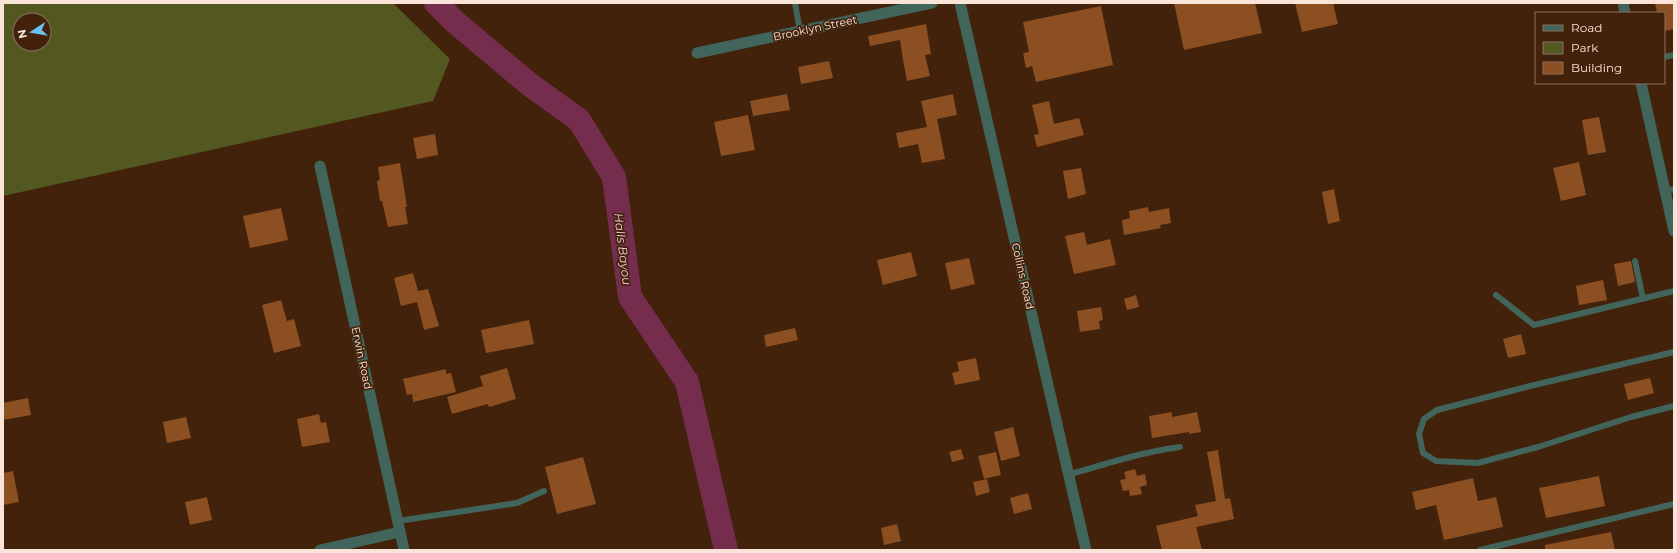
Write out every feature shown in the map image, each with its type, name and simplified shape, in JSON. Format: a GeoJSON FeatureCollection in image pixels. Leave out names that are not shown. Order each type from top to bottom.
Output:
{"type":"FeatureCollection","features":[{"type":"Feature","properties":{"kind":"street","name":"Brooklyn Street"},"geometry":{"type":"LineString","coordinates":[[697,53],[932,3]]}},
{"type":"Feature","properties":{"kind":"street","name":"Collins Road"},"geometry":{"type":"LineString","coordinates":[[960,3],[1086,550]]}},
{"type":"Feature","properties":{"kind":"street"},"geometry":{"type":"LineString","coordinates":[[1641,84],[1670,190],[1674,231]]}},
{"type":"Feature","properties":{"kind":"street","name":"Erwin Road"},"geometry":{"type":"LineString","coordinates":[[320,166],[404,550]]}},
{"type":"Feature","properties":{"kind":"street"},"geometry":{"type":"LineString","coordinates":[[320,550],[400,532]]}},
{"type":"Feature","properties":{"kind":"lane"},"geometry":{"type":"LineString","coordinates":[[795,3],[800,31]]}},
{"type":"Feature","properties":{"kind":"lane"},"geometry":{"type":"LineString","coordinates":[[1635,261],[1643,299]]}},
{"type":"Feature","properties":{"kind":"lane"},"geometry":{"type":"LineString","coordinates":[[1496,295],[1534,326],[1674,291]]}},
{"type":"Feature","properties":{"kind":"lane"},"geometry":{"type":"LineString","coordinates":[[1674,352],[1530,386],[1437,410],[1424,419],[1419,434],[1423,452],[1436,462],[1478,463],[1538,447],[1631,417],[1674,406]]}},
{"type":"Feature","properties":{"kind":"lane"},"geometry":{"type":"LineString","coordinates":[[1068,476],[1137,455],[1180,447]]}},
{"type":"Feature","properties":{"kind":"lane"},"geometry":{"type":"LineString","coordinates":[[398,521],[517,503],[544,491]]}},
{"type":"Feature","properties":{"kind":"lane"},"geometry":{"type":"LineString","coordinates":[[1480,550],[1674,504]]}},
{"type":"Feature","properties":{"kind":"green space"},"geometry":{"type":"Polygon","coordinates":[[[3,3],[393,3],[450,59],[433,101],[3,196],[3,3]]]}},
{"type":"Feature","properties":{"kind":"building"},"geometry":{"type":"Polygon","coordinates":[[[1174,3],[1255,3],[1262,33],[1184,50],[1174,3]]]}},
{"type":"Feature","properties":{"kind":"building"},"geometry":{"type":"Polygon","coordinates":[[[1295,3],[1333,3],[1338,24],[1302,32],[1295,3]]]}},
{"type":"Feature","properties":{"kind":"building"},"geometry":{"type":"Polygon","coordinates":[[[1655,3],[1674,3],[1674,29],[1665,31],[1665,12],[1657,12],[1655,3]]]}},
{"type":"Feature","properties":{"kind":"building"},"geometry":{"type":"Polygon","coordinates":[[[1101,6],[1113,65],[1036,82],[1032,66],[1026,68],[1023,53],[1029,52],[1023,22],[1101,6]]]}},
{"type":"Feature","properties":{"kind":"building"},"geometry":{"type":"Polygon","coordinates":[[[926,24],[931,54],[925,55],[930,76],[907,81],[900,40],[870,46],[868,36],[926,24]]]}},
{"type":"Feature","properties":{"kind":"building"},"geometry":{"type":"Polygon","coordinates":[[[829,61],[833,78],[801,84],[798,67],[829,61]]]}},
{"type":"Feature","properties":{"kind":"building"},"geometry":{"type":"Polygon","coordinates":[[[787,94],[790,110],[753,116],[750,101],[787,94]]]}},
{"type":"Feature","properties":{"kind":"building"},"geometry":{"type":"Polygon","coordinates":[[[953,94],[957,115],[937,119],[945,159],[922,163],[918,144],[899,148],[896,133],[927,127],[921,101],[953,94]]]}},
{"type":"Feature","properties":{"kind":"building"},"geometry":{"type":"Polygon","coordinates":[[[1049,101],[1054,124],[1079,118],[1084,135],[1037,147],[1034,135],[1039,134],[1032,105],[1049,101]]]}},
{"type":"Feature","properties":{"kind":"building"},"geometry":{"type":"Polygon","coordinates":[[[748,115],[755,150],[721,156],[714,122],[748,115]]]}},
{"type":"Feature","properties":{"kind":"building"},"geometry":{"type":"Polygon","coordinates":[[[1599,117],[1606,152],[1588,155],[1582,120],[1599,117]]]}},
{"type":"Feature","properties":{"kind":"building"},"geometry":{"type":"Polygon","coordinates":[[[435,134],[438,155],[417,159],[413,138],[435,134]]]}},
{"type":"Feature","properties":{"kind":"building"},"geometry":{"type":"Polygon","coordinates":[[[1579,162],[1586,195],[1561,201],[1553,168],[1579,162]]]}},
{"type":"Feature","properties":{"kind":"building"},"geometry":{"type":"Polygon","coordinates":[[[400,163],[407,207],[405,207],[408,224],[388,227],[382,201],[380,201],[377,181],[380,180],[378,167],[400,163]]]}},
{"type":"Feature","properties":{"kind":"building"},"geometry":{"type":"Polygon","coordinates":[[[1081,168],[1086,194],[1068,199],[1063,171],[1081,168]]]}},
{"type":"Feature","properties":{"kind":"building"},"geometry":{"type":"Polygon","coordinates":[[[1334,189],[1340,221],[1328,224],[1322,192],[1334,189]]]}},
{"type":"Feature","properties":{"kind":"building"},"geometry":{"type":"Polygon","coordinates":[[[1148,207],[1149,212],[1169,208],[1171,223],[1160,225],[1161,228],[1124,235],[1122,220],[1130,218],[1129,211],[1148,207]]]}},
{"type":"Feature","properties":{"kind":"building"},"geometry":{"type":"Polygon","coordinates":[[[281,208],[288,240],[250,248],[243,216],[281,208]]]}},
{"type":"Feature","properties":{"kind":"building"},"geometry":{"type":"Polygon","coordinates":[[[1084,232],[1087,245],[1110,239],[1116,265],[1074,274],[1065,236],[1084,232]]]}},
{"type":"Feature","properties":{"kind":"building"},"geometry":{"type":"Polygon","coordinates":[[[911,252],[917,276],[883,285],[877,260],[911,252]]]}},
{"type":"Feature","properties":{"kind":"building"},"geometry":{"type":"Polygon","coordinates":[[[969,258],[975,284],[951,290],[945,263],[969,258]]]}},
{"type":"Feature","properties":{"kind":"building"},"geometry":{"type":"Polygon","coordinates":[[[1631,261],[1635,282],[1618,286],[1614,264],[1631,261]]]}},
{"type":"Feature","properties":{"kind":"building"},"geometry":{"type":"Polygon","coordinates":[[[413,273],[418,291],[428,289],[439,326],[424,330],[417,302],[401,306],[394,278],[413,273]]]}},
{"type":"Feature","properties":{"kind":"building"},"geometry":{"type":"Polygon","coordinates":[[[1603,280],[1607,300],[1579,305],[1576,286],[1603,280]]]}},
{"type":"Feature","properties":{"kind":"building"},"geometry":{"type":"Polygon","coordinates":[[[1136,295],[1139,307],[1127,310],[1124,299],[1136,295]]]}},
{"type":"Feature","properties":{"kind":"building"},"geometry":{"type":"Polygon","coordinates":[[[281,300],[287,321],[294,319],[301,346],[274,353],[262,305],[281,300]]]}},
{"type":"Feature","properties":{"kind":"building"},"geometry":{"type":"Polygon","coordinates":[[[1101,307],[1103,320],[1099,321],[1100,329],[1080,332],[1077,311],[1101,307]]]}},
{"type":"Feature","properties":{"kind":"building"},"geometry":{"type":"Polygon","coordinates":[[[529,320],[534,344],[486,353],[481,330],[529,320]]]}},
{"type":"Feature","properties":{"kind":"building"},"geometry":{"type":"Polygon","coordinates":[[[795,328],[798,340],[766,347],[764,335],[795,328]]]}},
{"type":"Feature","properties":{"kind":"building"},"geometry":{"type":"Polygon","coordinates":[[[1521,334],[1526,354],[1508,358],[1503,339],[1521,334]]]}},
{"type":"Feature","properties":{"kind":"building"},"geometry":{"type":"Polygon","coordinates":[[[976,358],[980,380],[955,385],[952,373],[959,371],[957,362],[976,358]]]}},
{"type":"Feature","properties":{"kind":"building"},"geometry":{"type":"Polygon","coordinates":[[[507,368],[516,399],[489,407],[488,404],[452,414],[447,397],[483,386],[480,376],[507,368]]]}},
{"type":"Feature","properties":{"kind":"building"},"geometry":{"type":"Polygon","coordinates":[[[446,369],[446,374],[451,373],[456,392],[413,402],[412,394],[407,395],[403,379],[446,369]]]}},
{"type":"Feature","properties":{"kind":"building"},"geometry":{"type":"Polygon","coordinates":[[[1650,378],[1654,393],[1628,400],[1624,384],[1650,378]]]}},
{"type":"Feature","properties":{"kind":"building"},"geometry":{"type":"Polygon","coordinates":[[[28,398],[31,415],[3,420],[3,403],[28,398]]]}},
{"type":"Feature","properties":{"kind":"building"},"geometry":{"type":"Polygon","coordinates":[[[1172,412],[1172,417],[1197,412],[1201,432],[1189,434],[1189,432],[1152,438],[1149,416],[1172,412]]]}},
{"type":"Feature","properties":{"kind":"building"},"geometry":{"type":"Polygon","coordinates":[[[319,414],[321,423],[326,422],[330,442],[302,447],[297,419],[319,414]]]}},
{"type":"Feature","properties":{"kind":"building"},"geometry":{"type":"Polygon","coordinates":[[[186,417],[191,438],[167,443],[163,422],[186,417]]]}},
{"type":"Feature","properties":{"kind":"building"},"geometry":{"type":"Polygon","coordinates":[[[1013,427],[1020,456],[1001,461],[994,432],[1013,427]]]}},
{"type":"Feature","properties":{"kind":"building"},"geometry":{"type":"Polygon","coordinates":[[[961,449],[964,459],[952,462],[949,452],[961,449]]]}},
{"type":"Feature","properties":{"kind":"building"},"geometry":{"type":"Polygon","coordinates":[[[1218,450],[1225,499],[1230,498],[1234,519],[1196,527],[1202,550],[1162,550],[1156,526],[1198,516],[1195,505],[1216,501],[1207,452],[1218,450]]]}},
{"type":"Feature","properties":{"kind":"building"},"geometry":{"type":"Polygon","coordinates":[[[996,452],[1001,475],[984,479],[978,456],[996,452]]]}},
{"type":"Feature","properties":{"kind":"building"},"geometry":{"type":"Polygon","coordinates":[[[583,457],[596,504],[557,514],[545,467],[583,457]]]}},
{"type":"Feature","properties":{"kind":"building"},"geometry":{"type":"Polygon","coordinates":[[[1135,469],[1137,476],[1145,474],[1147,485],[1140,487],[1142,494],[1130,496],[1129,490],[1123,491],[1120,480],[1126,479],[1124,472],[1135,469]]]}},
{"type":"Feature","properties":{"kind":"building"},"geometry":{"type":"Polygon","coordinates":[[[13,471],[19,502],[3,505],[3,473],[13,471]]]}},
{"type":"Feature","properties":{"kind":"building"},"geometry":{"type":"Polygon","coordinates":[[[1599,476],[1605,506],[1546,518],[1539,488],[1599,476]]]}},
{"type":"Feature","properties":{"kind":"building"},"geometry":{"type":"Polygon","coordinates":[[[1473,478],[1478,501],[1496,497],[1503,527],[1444,540],[1436,505],[1416,510],[1412,492],[1473,478]]]}},
{"type":"Feature","properties":{"kind":"building"},"geometry":{"type":"Polygon","coordinates":[[[987,479],[990,492],[976,496],[973,482],[987,479]]]}},
{"type":"Feature","properties":{"kind":"building"},"geometry":{"type":"Polygon","coordinates":[[[1028,493],[1032,509],[1014,514],[1010,498],[1028,493]]]}},
{"type":"Feature","properties":{"kind":"building"},"geometry":{"type":"Polygon","coordinates":[[[207,497],[212,520],[190,525],[185,502],[207,497]]]}},
{"type":"Feature","properties":{"kind":"building"},"geometry":{"type":"Polygon","coordinates":[[[897,524],[901,541],[884,545],[881,528],[897,524]]]}},
{"type":"Feature","properties":{"kind":"building"},"geometry":{"type":"Polygon","coordinates":[[[1611,532],[1615,550],[1545,550],[1545,545],[1611,532]]]}},
{"type":"Feature","properties":{"kind":"waterway","name":"Halls Bayou"},"geometry":{"type":"LineString","coordinates":[[436,3],[455,22],[529,84],[579,120],[614,177],[630,297],[687,382],[726,550]]}}]}
